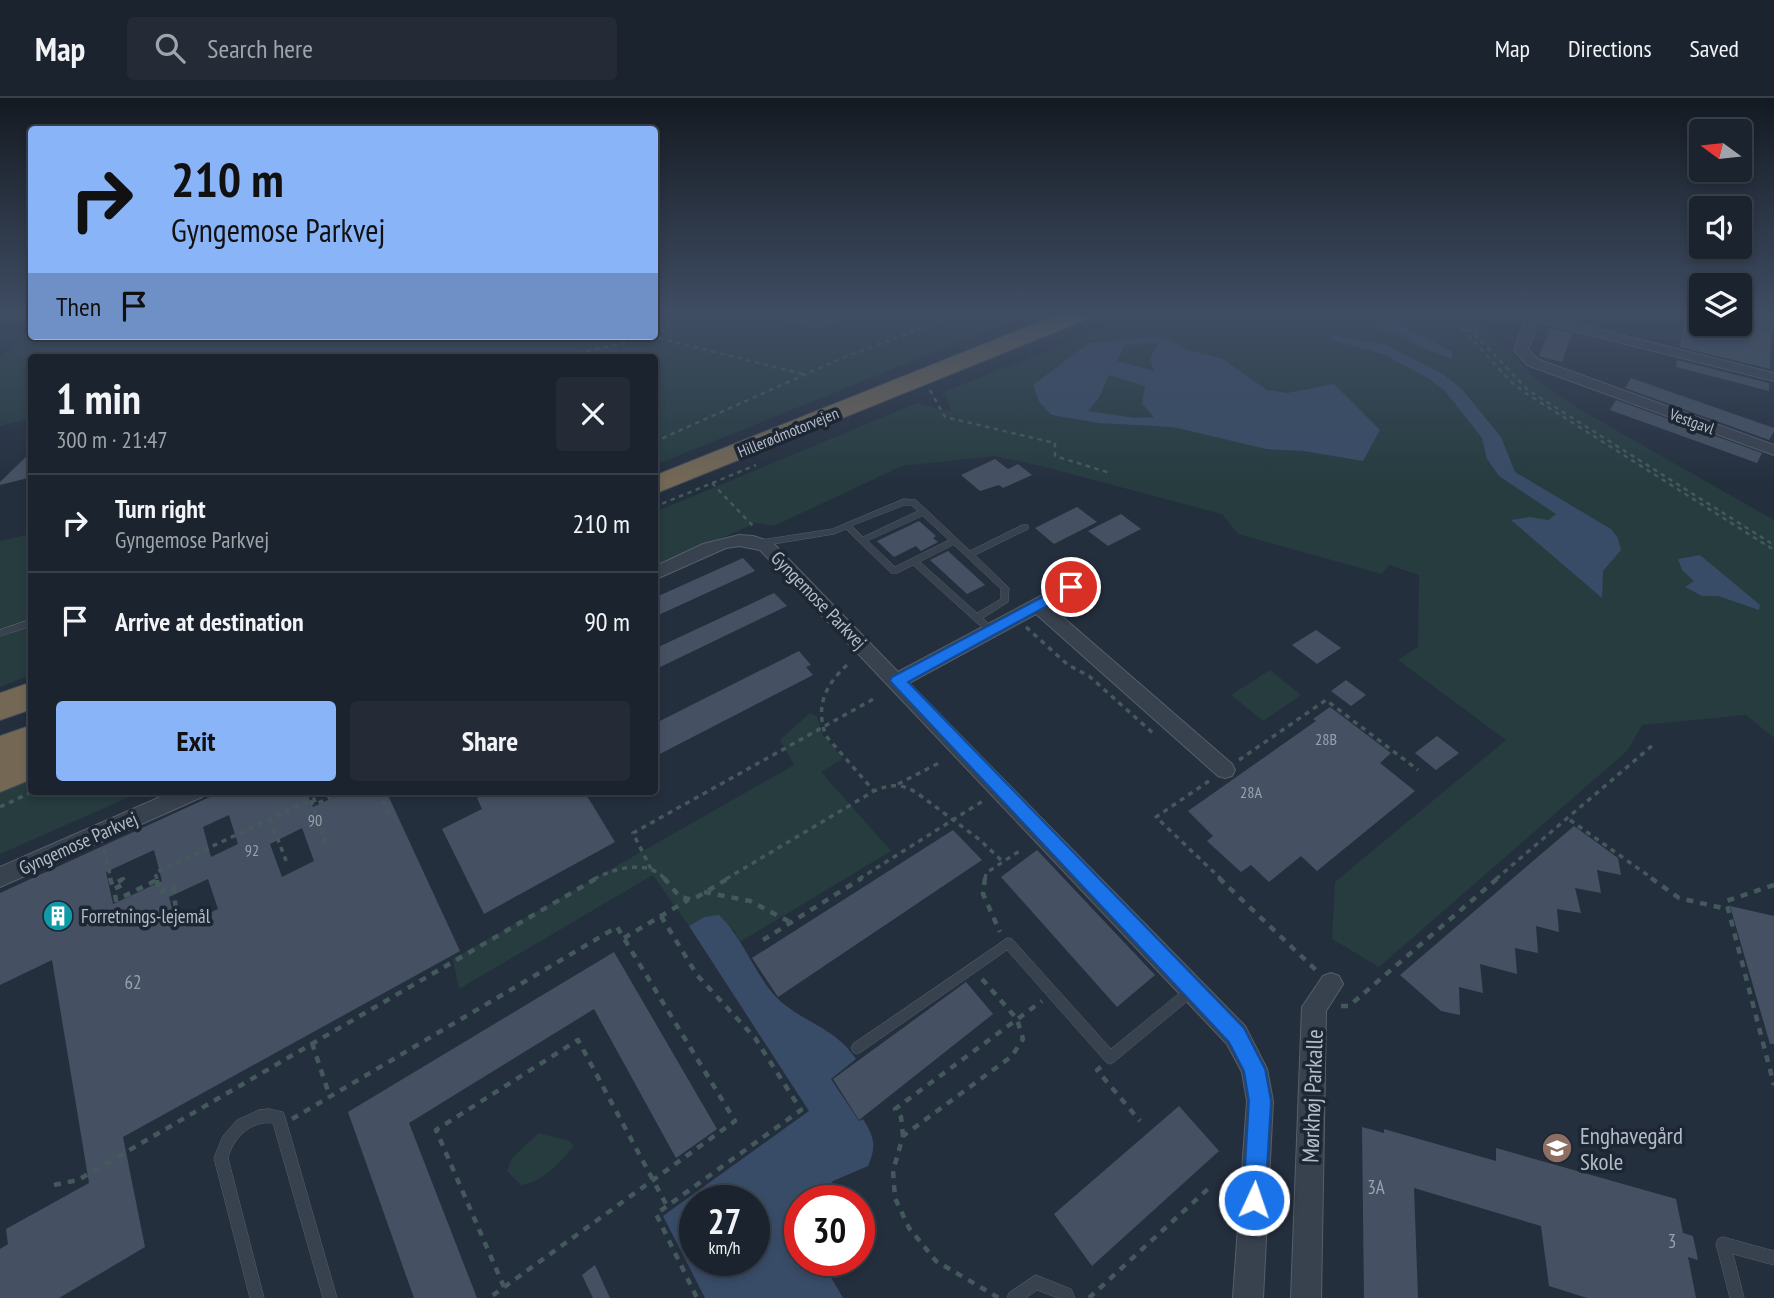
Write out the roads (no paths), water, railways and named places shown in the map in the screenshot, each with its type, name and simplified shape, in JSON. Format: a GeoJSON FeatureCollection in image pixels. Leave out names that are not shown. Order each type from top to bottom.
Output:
{"type":"FeatureCollection","features":[{"type":"Feature","properties":{"kind":"highway","name":"Hillerødmotorvejen"},"geometry":{"type":"LineString","coordinates":[[658,467],[903,371]]}},
{"type":"Feature","properties":{"kind":"highway","name":"Hillerødmotorvejen"},"geometry":{"type":"LineString","coordinates":[[658,485],[939,371]]}},
{"type":"Feature","properties":{"kind":"highway"},"geometry":{"type":"LineString","coordinates":[[0,707],[28,696]]}},
{"type":"Feature","properties":{"kind":"highway"},"geometry":{"type":"LineString","coordinates":[[0,729],[28,718]]}},
{"type":"Feature","properties":{"kind":"highway"},"geometry":{"type":"LineString","coordinates":[[0,751],[28,740]]}},
{"type":"Feature","properties":{"kind":"highway"},"geometry":{"type":"LineString","coordinates":[[0,777],[28,765]]}},
{"type":"Feature","properties":{"kind":"street","name":"Vestgavl"},"geometry":{"type":"LineString","coordinates":[[1551,371],[1774,450]]}},
{"type":"Feature","properties":{"kind":"street"},"geometry":{"type":"LineString","coordinates":[[1750,371],[1774,377]]}},
{"type":"Feature","properties":{"kind":"street","name":"Gyngemose Parkvej"},"geometry":{"type":"LineString","coordinates":[[658,572],[726,543],[759,541],[1236,1035],[1254,1069],[1260,1101],[1248,1298]]}},
{"type":"Feature","properties":{"kind":"street"},"geometry":{"type":"LineString","coordinates":[[897,681],[1071,587]]}},
{"type":"Feature","properties":{"kind":"street"},"geometry":{"type":"LineString","coordinates":[[1038,606],[1225,770]]}},
{"type":"Feature","properties":{"kind":"street","name":"Gyngemose Parkvej"},"geometry":{"type":"LineString","coordinates":[[0,877],[186,795]]}},
{"type":"Feature","properties":{"kind":"street","name":"Mørkhøj Parkalle"},"geometry":{"type":"LineString","coordinates":[[1307,1298],[1314,1007],[1331,984]]}},
{"type":"Feature","properties":{"kind":"lane"},"geometry":{"type":"LineString","coordinates":[[759,541],[848,527],[907,502],[915,503],[1005,588],[1005,600],[977,618]]}},
{"type":"Feature","properties":{"kind":"lane"},"geometry":{"type":"LineString","coordinates":[[862,541],[924,512]]}},
{"type":"Feature","properties":{"kind":"lane"},"geometry":{"type":"LineString","coordinates":[[848,527],[894,571],[955,541]]}},
{"type":"Feature","properties":{"kind":"lane"},"geometry":{"type":"LineString","coordinates":[[970,555],[1024,527]]}},
{"type":"Feature","properties":{"kind":"lane"},"geometry":{"type":"LineString","coordinates":[[914,561],[991,631]]}},
{"type":"Feature","properties":{"kind":"lane"},"geometry":{"type":"LineString","coordinates":[[0,633],[28,623]]}},
{"type":"Feature","properties":{"kind":"lane"},"geometry":{"type":"LineString","coordinates":[[857,1048],[1008,943],[1110,1058],[1192,989]]}},
{"type":"Feature","properties":{"kind":"lane"},"geometry":{"type":"LineString","coordinates":[[257,1298],[221,1158],[228,1140],[250,1120],[260,1115],[278,1117],[330,1298]]}},
{"type":"Feature","properties":{"kind":"lane"},"geometry":{"type":"LineString","coordinates":[[1737,1298],[1724,1244],[1774,1258]]}},
{"type":"Feature","properties":{"kind":"lane"},"geometry":{"type":"LineString","coordinates":[[1014,1298],[1036,1282],[1069,1298]]}},
{"type":"Feature","properties":{"kind":"water"},"geometry":{"type":"Polygon","coordinates":[[[1052,371],[1240,371],[1267,390],[1287,393],[1334,384],[1380,430],[1363,461],[1304,451],[1266,449],[1173,427],[1099,423],[1052,415],[1039,402],[1033,385],[1052,371]],[[1109,375],[1099,398],[1088,411],[1135,418],[1154,417],[1142,404],[1145,386],[1109,375]]]}},
{"type":"Feature","properties":{"kind":"water"},"geometry":{"type":"Polygon","coordinates":[[[1415,371],[1437,371],[1461,388],[1501,437],[1515,472],[1611,529],[1618,538],[1621,550],[1603,571],[1602,598],[1511,520],[1530,517],[1548,520],[1556,514],[1499,476],[1487,459],[1482,438],[1445,391],[1415,371]]]}},
{"type":"Feature","properties":{"kind":"water"},"geometry":{"type":"Polygon","coordinates":[[[1700,555],[1760,605],[1759,610],[1718,596],[1702,596],[1685,587],[1694,581],[1682,570],[1678,559],[1700,555]]]}},
{"type":"Feature","properties":{"kind":"water"},"geometry":{"type":"Polygon","coordinates":[[[719,915],[735,934],[775,996],[838,1039],[856,1059],[831,1079],[859,1121],[863,1119],[870,1131],[873,1152],[868,1166],[833,1181],[830,1185],[784,1185],[784,1276],[830,1276],[843,1298],[705,1298],[694,1276],[770,1276],[770,1185],[706,1185],[809,1111],[689,926],[704,917],[719,915]]]}},
{"type":"Feature","properties":{"kind":"water"},"geometry":{"type":"Polygon","coordinates":[[[679,1204],[679,1247],[663,1216],[679,1204]]]}},
{"type":"Feature","properties":{"kind":"place","name":"Forretnings-lejemål"},"geometry":{"type":"Point","coordinates":[58,916]}},
{"type":"Feature","properties":{"kind":"place","name":"Enghavegård Skole"},"geometry":{"type":"Point","coordinates":[1557,1148]}}]}
